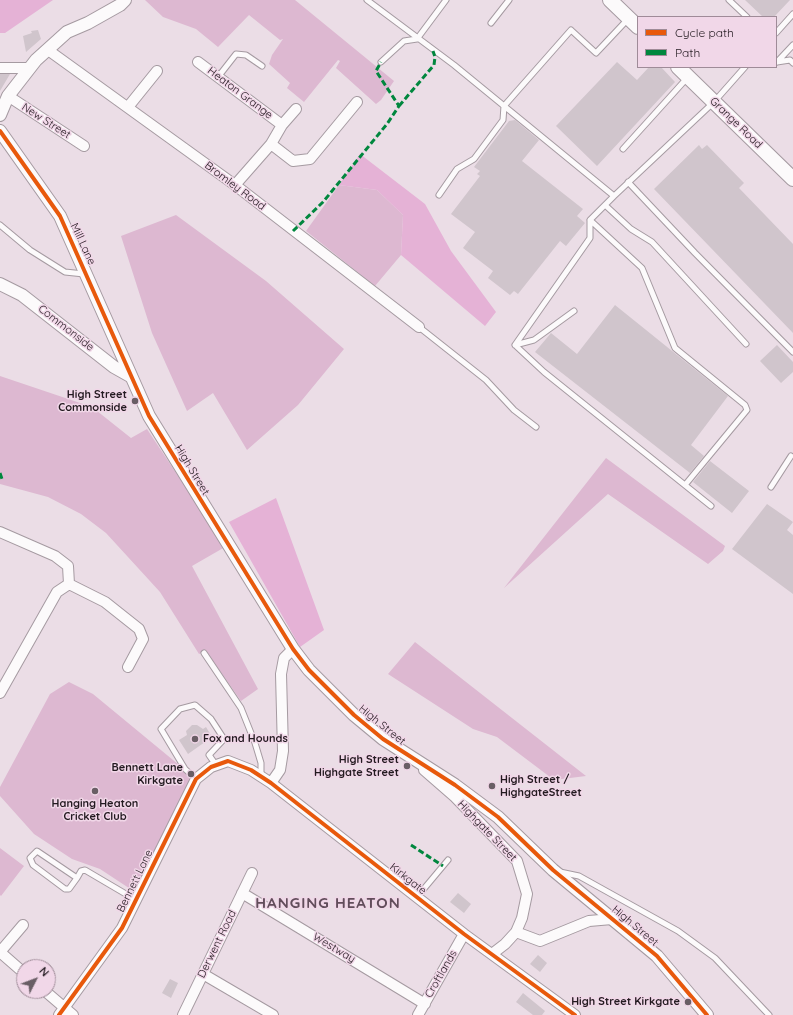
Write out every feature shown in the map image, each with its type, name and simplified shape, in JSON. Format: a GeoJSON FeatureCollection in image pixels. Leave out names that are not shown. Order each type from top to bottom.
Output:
{"type":"FeatureCollection","features":[{"type":"Feature","properties":{"kind":"main road"},"geometry":{"type":"LineString","coordinates":[[610,0],[634,23]]}},
{"type":"Feature","properties":{"kind":"main road","name":"Grange Road"},"geometry":{"type":"LineString","coordinates":[[683,72],[793,179]]}},
{"type":"Feature","properties":{"kind":"street"},"geometry":{"type":"LineString","coordinates":[[0,116],[8,96],[30,68],[67,32],[88,23],[120,5],[125,0]]}},
{"type":"Feature","properties":{"kind":"street","name":"Bromley Road"},"geometry":{"type":"LineString","coordinates":[[48,50],[235,185],[419,327]]}},
{"type":"Feature","properties":{"kind":"street","name":"Heaton Grange"},"geometry":{"type":"LineString","coordinates":[[198,62],[282,125],[296,109]]}},
{"type":"Feature","properties":{"kind":"street"},"geometry":{"type":"LineString","coordinates":[[0,68],[30,68]]}},
{"type":"Feature","properties":{"kind":"street"},"geometry":{"type":"LineString","coordinates":[[128,108],[157,70]]}},
{"type":"Feature","properties":{"kind":"street","name":"New Street"},"geometry":{"type":"LineString","coordinates":[[8,96],[84,146]]}},
{"type":"Feature","properties":{"kind":"street"},"geometry":{"type":"LineString","coordinates":[[271,144],[293,161],[310,159],[360,102]]}},
{"type":"Feature","properties":{"kind":"street"},"geometry":{"type":"LineString","coordinates":[[235,185],[271,144],[282,125]]}},
{"type":"Feature","properties":{"kind":"street","name":"Mill Lane"},"geometry":{"type":"LineString","coordinates":[[0,131],[60,216],[128,366],[130,376]]}},
{"type":"Feature","properties":{"kind":"street","name":"Commonside"},"geometry":{"type":"LineString","coordinates":[[0,284],[22,295],[114,367],[130,376]]}},
{"type":"Feature","properties":{"kind":"street","name":"High Street"},"geometry":{"type":"LineString","coordinates":[[130,376],[148,416],[293,649],[309,670],[354,715],[383,739],[413,760],[456,785],[498,817],[553,870],[657,956],[707,1015]]}},
{"type":"Feature","properties":{"kind":"street"},"geometry":{"type":"LineString","coordinates":[[0,532],[55,556],[68,566],[69,584]]}},
{"type":"Feature","properties":{"kind":"street"},"geometry":{"type":"LineString","coordinates":[[69,584],[105,602],[139,629],[143,640],[128,667]]}},
{"type":"Feature","properties":{"kind":"street"},"geometry":{"type":"LineString","coordinates":[[0,693],[57,592],[69,584]]}},
{"type":"Feature","properties":{"kind":"street"},"geometry":{"type":"LineString","coordinates":[[272,783],[280,770],[283,751],[281,674],[284,658],[293,649]]}},
{"type":"Feature","properties":{"kind":"street","name":"Highgate Street"},"geometry":{"type":"LineString","coordinates":[[413,760],[454,797],[517,861],[527,894],[522,918],[516,932],[505,944],[492,954]]}},
{"type":"Feature","properties":{"kind":"street","name":"Kirkgate"},"geometry":{"type":"LineString","coordinates":[[228,761],[251,770],[272,783],[464,934],[575,1015]]}},
{"type":"Feature","properties":{"kind":"street","name":"Bennett Lane"},"geometry":{"type":"LineString","coordinates":[[62,1012],[122,928],[196,779],[210,767],[228,761]]}},
{"type":"Feature","properties":{"kind":"street","name":"Derwent Road"},"geometry":{"type":"LineString","coordinates":[[182,1015],[252,873]]}},
{"type":"Feature","properties":{"kind":"street","name":"Westway"},"geometry":{"type":"LineString","coordinates":[[242,893],[425,1004]]}},
{"type":"Feature","properties":{"kind":"street"},"geometry":{"type":"LineString","coordinates":[[516,932],[540,941],[588,921],[612,919]]}},
{"type":"Feature","properties":{"kind":"street"},"geometry":{"type":"LineString","coordinates":[[16,966],[0,952],[23,925]]}},
{"type":"Feature","properties":{"kind":"street","name":"Croftlands"},"geometry":{"type":"LineString","coordinates":[[418,1015],[464,934]]}},
{"type":"Feature","properties":{"kind":"street"},"geometry":{"type":"LineString","coordinates":[[203,974],[273,1015]]}},
{"type":"Feature","properties":{"kind":"street"},"geometry":{"type":"LineString","coordinates":[[51,999],[62,1012],[73,1015]]}},
{"type":"Feature","properties":{"kind":"lane"},"geometry":{"type":"LineString","coordinates":[[367,0],[417,39],[454,65],[614,196]]}},
{"type":"Feature","properties":{"kind":"lane"},"geometry":{"type":"LineString","coordinates":[[381,62],[404,41],[417,39],[446,0]]}},
{"type":"Feature","properties":{"kind":"lane"},"geometry":{"type":"LineString","coordinates":[[491,22],[509,0]]}},
{"type":"Feature","properties":{"kind":"lane"},"geometry":{"type":"LineString","coordinates":[[729,0],[746,16]]}},
{"type":"Feature","properties":{"kind":"lane"},"geometry":{"type":"LineString","coordinates":[[777,32],[793,14]]}},
{"type":"Feature","properties":{"kind":"lane"},"geometry":{"type":"LineString","coordinates":[[439,195],[457,168],[474,159],[503,120],[504,106],[571,30],[596,53],[634,23]]}},
{"type":"Feature","properties":{"kind":"lane"},"geometry":{"type":"LineString","coordinates":[[777,62],[793,45]]}},
{"type":"Feature","properties":{"kind":"lane"},"geometry":{"type":"LineString","coordinates":[[218,77],[236,54],[246,55],[262,66]]}},
{"type":"Feature","properties":{"kind":"lane"},"geometry":{"type":"LineString","coordinates":[[777,62],[790,60],[793,63]]}},
{"type":"Feature","properties":{"kind":"lane"},"geometry":{"type":"LineString","coordinates":[[515,345],[590,238],[590,220],[628,182],[714,102],[744,68]]}},
{"type":"Feature","properties":{"kind":"lane"},"geometry":{"type":"LineString","coordinates":[[623,149],[683,72]]}},
{"type":"Feature","properties":{"kind":"lane"},"geometry":{"type":"LineString","coordinates":[[628,182],[695,253],[793,352]]}},
{"type":"Feature","properties":{"kind":"lane"},"geometry":{"type":"LineString","coordinates":[[605,205],[631,229],[652,242],[746,344]]}},
{"type":"Feature","properties":{"kind":"lane"},"geometry":{"type":"LineString","coordinates":[[590,220],[642,268],[675,348],[745,405],[747,410],[685,485]]}},
{"type":"Feature","properties":{"kind":"lane"},"geometry":{"type":"LineString","coordinates":[[0,225],[30,250],[65,272],[87,274]]}},
{"type":"Feature","properties":{"kind":"lane"},"geometry":{"type":"LineString","coordinates":[[515,345],[534,340],[574,311]]}},
{"type":"Feature","properties":{"kind":"lane"},"geometry":{"type":"LineString","coordinates":[[419,327],[486,380],[514,410],[536,427]]}},
{"type":"Feature","properties":{"kind":"lane"},"geometry":{"type":"LineString","coordinates":[[515,345],[544,372],[711,506]]}},
{"type":"Feature","properties":{"kind":"lane"},"geometry":{"type":"LineString","coordinates":[[771,487],[792,456]]}},
{"type":"Feature","properties":{"kind":"lane"},"geometry":{"type":"LineString","coordinates":[[204,653],[241,708],[261,763],[261,776]]}},
{"type":"Feature","properties":{"kind":"lane"},"geometry":{"type":"LineString","coordinates":[[196,779],[185,769],[161,729],[180,709],[195,705],[210,719],[224,739],[208,755],[216,765]]}},
{"type":"Feature","properties":{"kind":"lane"},"geometry":{"type":"LineString","coordinates":[[76,878],[38,851],[30,858],[33,865],[65,888],[69,889],[81,871],[85,870],[136,900]]}},
{"type":"Feature","properties":{"kind":"lane"},"geometry":{"type":"LineString","coordinates":[[417,897],[448,860]]}},
{"type":"Feature","properties":{"kind":"lane"},"geometry":{"type":"LineString","coordinates":[[553,870],[579,876],[678,930],[715,958],[769,1015]]}},
{"type":"Feature","properties":{"kind":"shaded area"},"geometry":{"type":"Polygon","coordinates":[[[0,0],[53,0],[5,33],[0,33],[0,0]]]}},
{"type":"Feature","properties":{"kind":"shaded area"},"geometry":{"type":"Polygon","coordinates":[[[145,0],[295,0],[394,81],[381,100],[376,104],[336,68],[340,61],[338,60],[304,102],[287,88],[290,83],[269,64],[272,55],[283,39],[280,40],[249,15],[218,47],[196,29],[163,17],[145,0]]]}},
{"type":"Feature","properties":{"kind":"shaded area"},"geometry":{"type":"Polygon","coordinates":[[[360,154],[425,204],[451,251],[496,312],[485,326],[401,255],[403,215],[377,190],[339,185],[360,154]]]}},
{"type":"Feature","properties":{"kind":"shaded area"},"geometry":{"type":"Polygon","coordinates":[[[339,185],[377,190],[403,215],[401,255],[375,286],[306,231],[339,185]]]}},
{"type":"Feature","properties":{"kind":"shaded area"},"geometry":{"type":"Polygon","coordinates":[[[176,215],[266,281],[344,349],[298,405],[247,450],[213,393],[187,411],[152,333],[121,236],[176,215]]]}},
{"type":"Feature","properties":{"kind":"shaded area"},"geometry":{"type":"Polygon","coordinates":[[[0,376],[92,407],[131,438],[147,429],[225,547],[192,566],[258,689],[241,701],[206,651],[199,654],[160,592],[106,533],[81,514],[48,497],[0,484],[0,376]]]}},
{"type":"Feature","properties":{"kind":"shaded area"},"geometry":{"type":"Polygon","coordinates":[[[606,458],[725,546],[723,551],[708,564],[608,494],[504,588],[606,458]]]}},
{"type":"Feature","properties":{"kind":"shaded area"},"geometry":{"type":"Polygon","coordinates":[[[276,498],[324,630],[300,647],[229,522],[276,498]]]}},
{"type":"Feature","properties":{"kind":"shaded area"},"geometry":{"type":"Polygon","coordinates":[[[415,642],[586,776],[554,780],[497,737],[473,729],[388,674],[415,642]]]}},
{"type":"Feature","properties":{"kind":"shaded area","name":"Hanging Heaton Cricket Club"},"geometry":{"type":"Polygon","coordinates":[[[69,682],[93,694],[196,779],[138,894],[100,869],[72,859],[34,834],[0,796],[0,787],[50,694],[69,682]]]}},
{"type":"Feature","properties":{"kind":"shaded area"},"geometry":{"type":"Polygon","coordinates":[[[0,848],[24,866],[1,896],[0,895],[0,848]]]}},
{"type":"Feature","properties":{"kind":"building"},"geometry":{"type":"Polygon","coordinates":[[[745,0],[790,0],[775,16],[762,16],[745,0]]]}},
{"type":"Feature","properties":{"kind":"building"},"geometry":{"type":"Polygon","coordinates":[[[38,30],[41,39],[26,52],[23,36],[32,33],[31,31],[38,30]]]}},
{"type":"Feature","properties":{"kind":"building"},"geometry":{"type":"Polygon","coordinates":[[[617,62],[637,80],[648,68],[662,68],[675,82],[597,166],[556,126],[617,62]]]}},
{"type":"Feature","properties":{"kind":"building"},"geometry":{"type":"Polygon","coordinates":[[[0,74],[10,74],[0,91],[0,74]]]}},
{"type":"Feature","properties":{"kind":"building"},"geometry":{"type":"Polygon","coordinates":[[[515,120],[539,140],[522,161],[583,209],[577,216],[585,223],[566,246],[560,241],[518,294],[514,291],[510,295],[488,278],[493,271],[463,248],[475,232],[451,214],[480,176],[477,174],[480,171],[474,167],[509,121],[515,120]]]}},
{"type":"Feature","properties":{"kind":"building"},"geometry":{"type":"Polygon","coordinates":[[[699,145],[702,149],[707,145],[744,183],[739,188],[793,244],[793,333],[654,189],[699,145]]]}},
{"type":"Feature","properties":{"kind":"building"},"geometry":{"type":"Polygon","coordinates":[[[615,305],[728,396],[691,445],[704,456],[690,473],[535,352],[551,333],[577,354],[615,305]]]}},
{"type":"Feature","properties":{"kind":"building"},"geometry":{"type":"Polygon","coordinates":[[[777,345],[793,362],[793,372],[781,383],[760,361],[777,345]]]}},
{"type":"Feature","properties":{"kind":"building"},"geometry":{"type":"Polygon","coordinates":[[[710,461],[749,491],[732,513],[693,482],[710,461]]]}},
{"type":"Feature","properties":{"kind":"building"},"geometry":{"type":"Polygon","coordinates":[[[767,504],[793,522],[787,530],[793,535],[793,594],[732,549],[767,504]]]}},
{"type":"Feature","properties":{"kind":"building","name":"Fox and Hounds"},"geometry":{"type":"Polygon","coordinates":[[[192,725],[197,725],[203,729],[206,727],[212,737],[188,754],[179,740],[187,735],[186,731],[192,725]]]}},
{"type":"Feature","properties":{"kind":"building"},"geometry":{"type":"Polygon","coordinates":[[[458,893],[471,904],[464,913],[450,902],[458,893]]]}},
{"type":"Feature","properties":{"kind":"building"},"geometry":{"type":"Polygon","coordinates":[[[538,955],[547,963],[540,972],[530,964],[538,955]]]}},
{"type":"Feature","properties":{"kind":"building"},"geometry":{"type":"Polygon","coordinates":[[[170,979],[178,983],[171,998],[162,993],[170,979]]]}},
{"type":"Feature","properties":{"kind":"building"},"geometry":{"type":"Polygon","coordinates":[[[523,993],[545,1011],[542,1015],[533,1015],[516,1002],[523,993]]]}},
{"type":"Feature","properties":{"kind":"marked path"},"geometry":{"type":"LineString","coordinates":[[399,106],[434,65],[435,57],[433,51]]}},
{"type":"Feature","properties":{"kind":"marked path"},"geometry":{"type":"LineString","coordinates":[[293,231],[323,202],[387,124],[399,106],[376,71],[381,62]]}},
{"type":"Feature","properties":{"kind":"marked path"},"geometry":{"type":"LineString","coordinates":[[0,473],[2,479]]}},
{"type":"Feature","properties":{"kind":"marked path"},"geometry":{"type":"LineString","coordinates":[[411,845],[443,866]]}},
{"type":"Feature","properties":{"kind":"cycle path"},"geometry":{"type":"LineString","coordinates":[[0,131],[60,216],[149,416],[293,649],[309,670],[354,715],[383,739],[455,785],[498,817],[553,870],[657,956],[707,1015]]}},
{"type":"Feature","properties":{"kind":"cycle path"},"geometry":{"type":"LineString","coordinates":[[59,1015],[122,928],[196,779],[211,767],[228,761],[251,770],[271,783],[464,934],[575,1015]]}},
{"type":"Feature","properties":{"kind":"place","name":"High Street Commonside"},"geometry":{"type":"Point","coordinates":[135,401]}},
{"type":"Feature","properties":{"kind":"place","name":"Fox and Hounds"},"geometry":{"type":"Point","coordinates":[195,739]}},
{"type":"Feature","properties":{"kind":"place","name":"High Street Highgate Street"},"geometry":{"type":"Point","coordinates":[407,766]}},
{"type":"Feature","properties":{"kind":"place","name":"Bennett Lane Kirkgate"},"geometry":{"type":"Point","coordinates":[191,774]}},
{"type":"Feature","properties":{"kind":"place","name":"High Street / HighgateStreet"},"geometry":{"type":"Point","coordinates":[492,786]}},
{"type":"Feature","properties":{"kind":"place","name":"Hanging Heaton Cricket Club"},"geometry":{"type":"Point","coordinates":[95,791]}},
{"type":"Feature","properties":{"kind":"place","name":"High Street Kirkgate"},"geometry":{"type":"Point","coordinates":[688,1002]}},
{"type":"Feature","properties":{"kind":"district","name":"HANGING HEATON"},"geometry":{"type":"Point","coordinates":[328,903]}}]}
